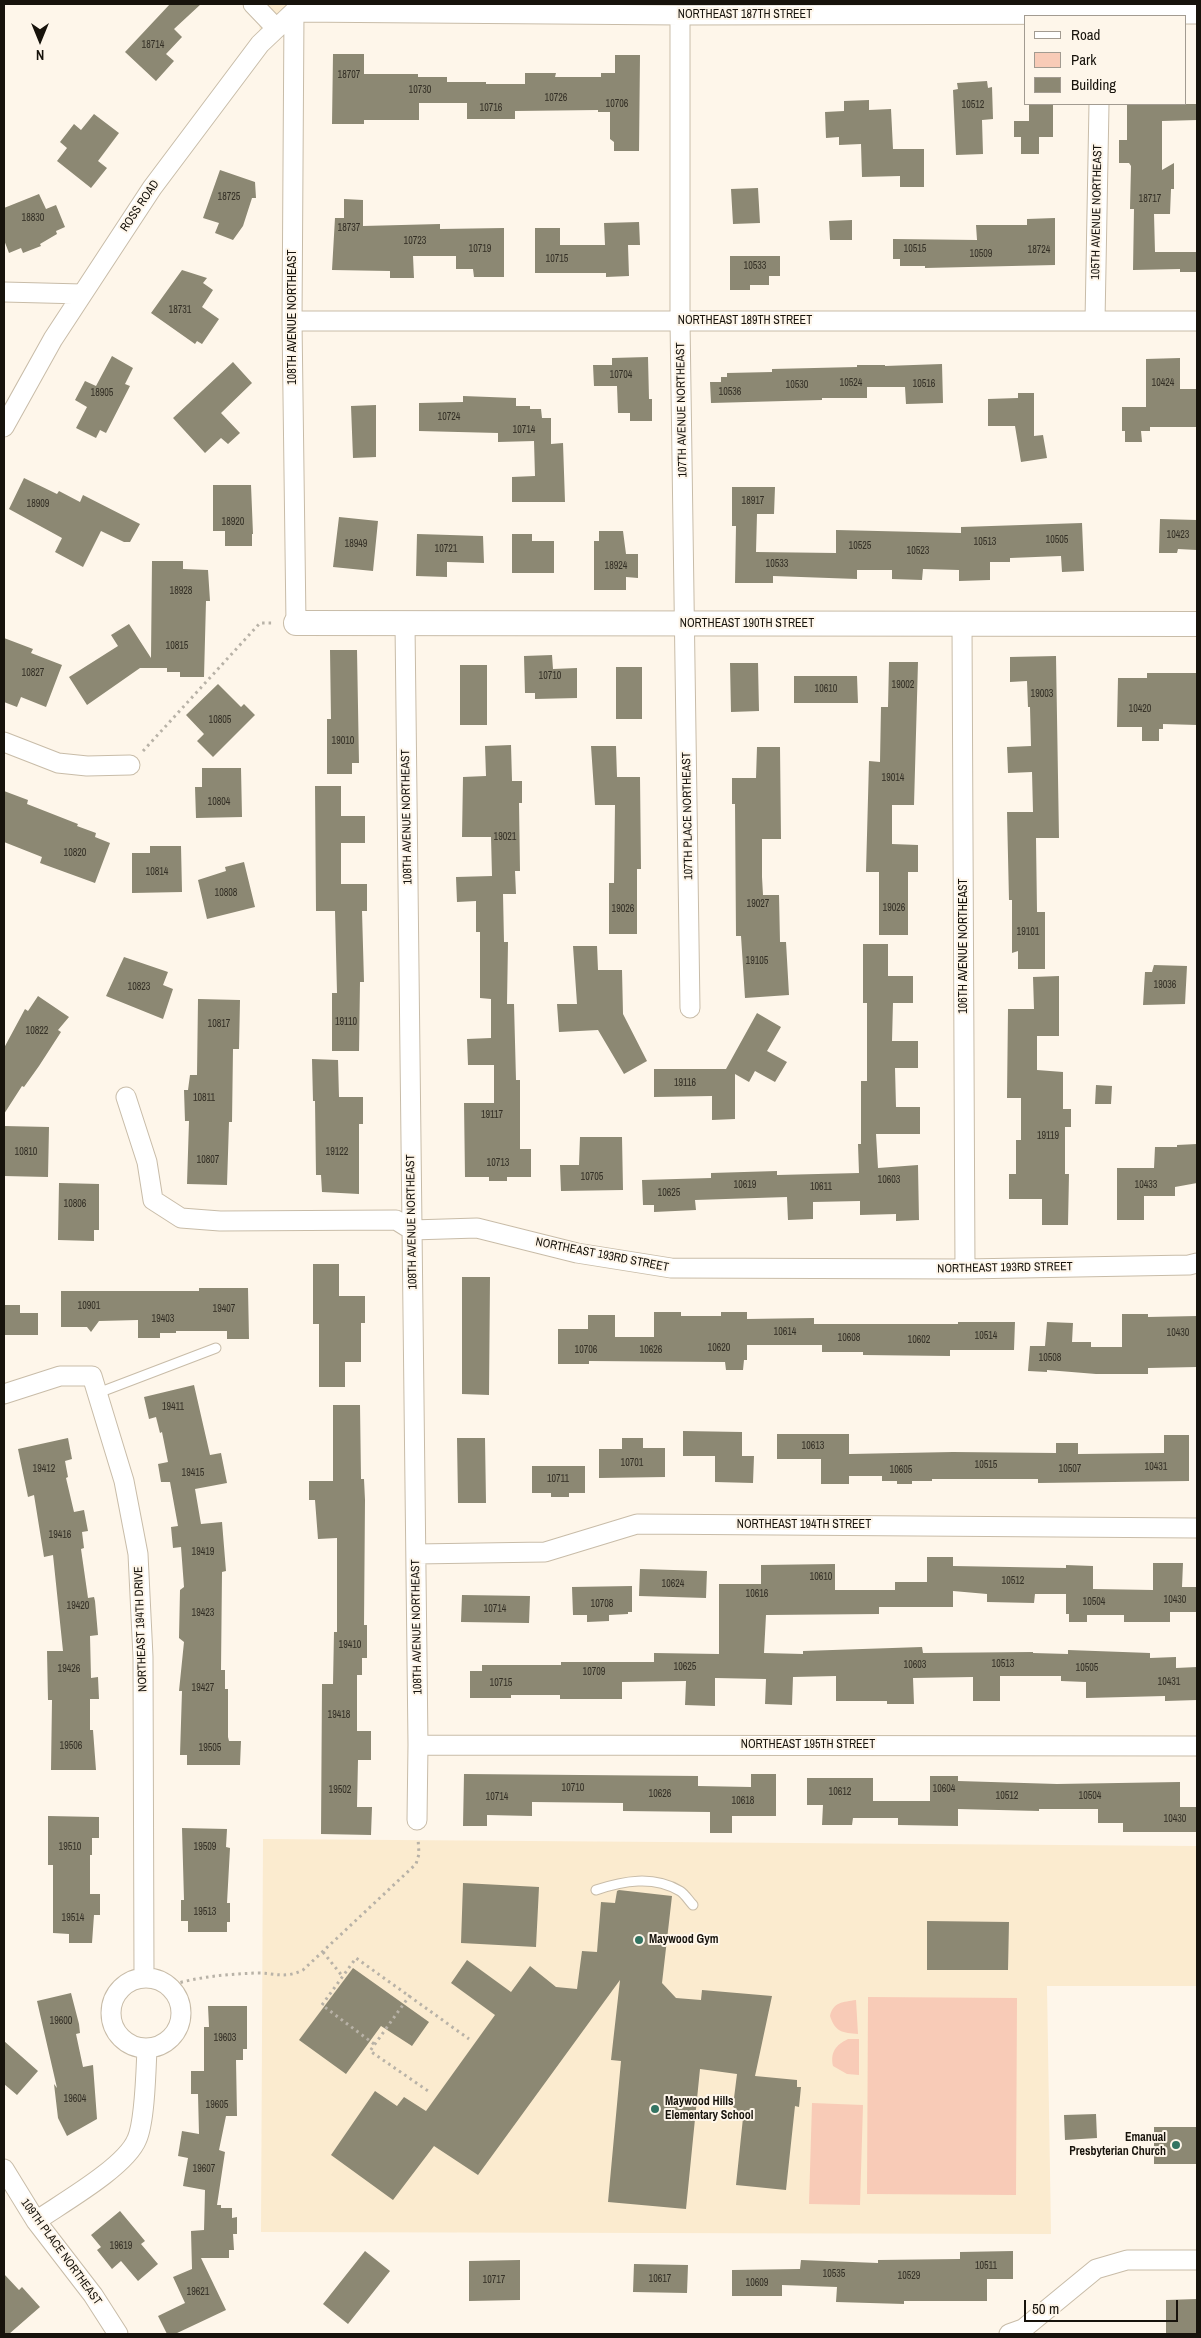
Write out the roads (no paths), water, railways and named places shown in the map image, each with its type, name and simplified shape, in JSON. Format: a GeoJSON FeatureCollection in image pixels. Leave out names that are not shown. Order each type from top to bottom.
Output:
{"type":"FeatureCollection","features":[{"type":"Feature","properties":{"kind":"street"},"geometry":{"type":"LineString","coordinates":[[253,4],[276,28]]}},
{"type":"Feature","properties":{"kind":"street","name":"ROSS ROAD"},"geometry":{"type":"LineString","coordinates":[[6,418],[53,339],[152,188],[260,44],[298,8]]}},
{"type":"Feature","properties":{"kind":"street","name":"NORTHEAST 187TH STREET"},"geometry":{"type":"LineString","coordinates":[[298,8],[680,15],[1100,11],[1197,14]]}},
{"type":"Feature","properties":{"kind":"street","name":"108TH AVENUE NORTHEAST"},"geometry":{"type":"LineString","coordinates":[[296,623],[292,321],[298,8]]}},
{"type":"Feature","properties":{"kind":"street","name":"107TH AVENUE NORTHEAST"},"geometry":{"type":"LineString","coordinates":[[680,15],[680,321],[686,624]]}},
{"type":"Feature","properties":{"kind":"street","name":"105TH AVENUE NORTHEAST"},"geometry":{"type":"LineString","coordinates":[[1095,321],[1099,105]]}},
{"type":"Feature","properties":{"kind":"street"},"geometry":{"type":"LineString","coordinates":[[4,292],[82,294]]}},
{"type":"Feature","properties":{"kind":"street","name":"NORTHEAST 189TH STREET"},"geometry":{"type":"LineString","coordinates":[[292,321],[1197,321]]}},
{"type":"Feature","properties":{"kind":"street","name":"NORTHEAST 190TH STREET"},"geometry":{"type":"LineString","coordinates":[[296,623],[1197,624]]}},
{"type":"Feature","properties":{"kind":"street","name":"108TH AVENUE NORTHEAST"},"geometry":{"type":"LineString","coordinates":[[405,624],[418,1745],[417,1820]]}},
{"type":"Feature","properties":{"kind":"street","name":"107TH PLACE NORTHEAST"},"geometry":{"type":"LineString","coordinates":[[686,624],[690,1008]]}},
{"type":"Feature","properties":{"kind":"street","name":"106TH AVENUE NORTHEAST"},"geometry":{"type":"LineString","coordinates":[[962,624],[965,1269]]}},
{"type":"Feature","properties":{"kind":"street"},"geometry":{"type":"LineString","coordinates":[[4,742],[58,763],[87,766],[130,765]]}},
{"type":"Feature","properties":{"kind":"street","name":"NORTHEAST 193RD STREET"},"geometry":{"type":"LineString","coordinates":[[126,1097],[148,1162],[153,1200],[181,1218],[220,1221],[396,1220],[412,1230],[477,1228],[577,1253],[671,1268],[965,1269],[1197,1264]]}},
{"type":"Feature","properties":{"kind":"street","name":"NORTHEAST 194TH DRIVE"},"geometry":{"type":"LineString","coordinates":[[4,1394],[60,1376],[92,1376],[124,1481],[138,1554],[143,1657],[144,1978]]}},
{"type":"Feature","properties":{"kind":"street","name":"NORTHEAST 194TH STREET"},"geometry":{"type":"LineString","coordinates":[[416,1554],[545,1552],[637,1524],[1197,1528]]}},
{"type":"Feature","properties":{"kind":"street","name":"NORTHEAST 195TH STREET"},"geometry":{"type":"LineString","coordinates":[[418,1745],[1197,1746]]}},
{"type":"Feature","properties":{"kind":"street"},"geometry":{"type":"LineString","coordinates":[[144,1978],[154,1979],[168,1986],[177,1997],[180,2006],[178,2026],[166,2041],[148,2048],[138,2047],[120,2037],[115,2029],[111,2010],[113,2000],[122,1988],[134,1980],[144,1978]]}},
{"type":"Feature","properties":{"kind":"street"},"geometry":{"type":"LineString","coordinates":[[36,2221],[122,2161],[138,2139],[148,2048]]}},
{"type":"Feature","properties":{"kind":"street","name":"109TH PLACE NORTHEAST"},"geometry":{"type":"LineString","coordinates":[[4,2169],[36,2221],[93,2295],[118,2334]]}},
{"type":"Feature","properties":{"kind":"street"},"geometry":{"type":"LineString","coordinates":[[1009,2334],[1023,2328],[1096,2269],[1127,2260],[1197,2260]]}},
{"type":"Feature","properties":{"kind":"lane"},"geometry":{"type":"LineString","coordinates":[[98,1393],[216,1348]]}},
{"type":"Feature","properties":{"kind":"lane"},"geometry":{"type":"LineString","coordinates":[[596,1890],[624,1880],[655,1882],[680,1891],[693,1905]]}},
{"type":"Feature","properties":{"kind":"place","name":"Maywood Gym"},"geometry":{"type":"Point","coordinates":[639,1940]}},
{"type":"Feature","properties":{"kind":"place","name":"Maywood Hills Elementary School"},"geometry":{"type":"Point","coordinates":[655,2109]}},
{"type":"Feature","properties":{"kind":"place","name":"Emanual Presbyterian Church"},"geometry":{"type":"Point","coordinates":[1176,2145]}}]}
